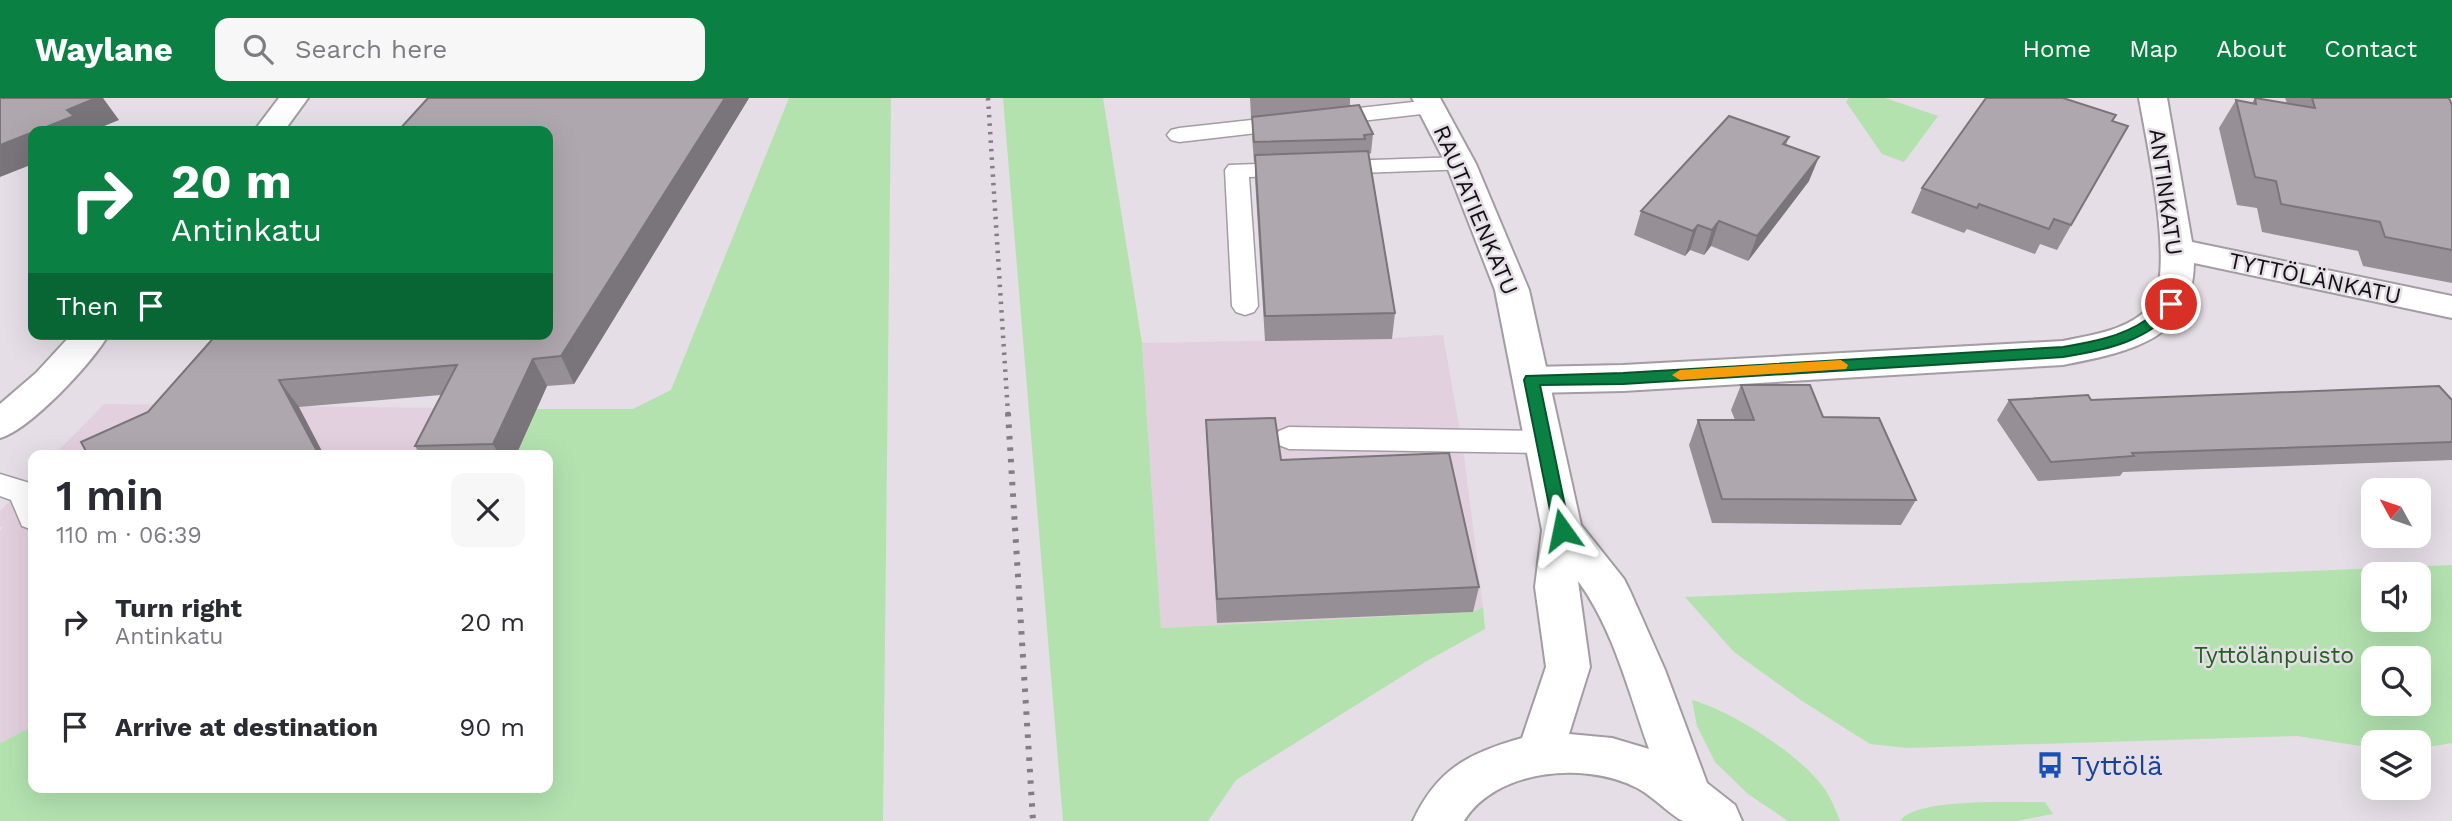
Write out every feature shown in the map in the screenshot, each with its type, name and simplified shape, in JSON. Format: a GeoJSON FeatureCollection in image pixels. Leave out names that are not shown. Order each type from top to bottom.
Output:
{"type":"FeatureCollection","features":[{"type":"Feature","properties":{"kind":"street"},"geometry":{"type":"LineString","coordinates":[[273,126],[294,98]]}},
{"type":"Feature","properties":{"kind":"street","name":"ANTINKATU"},"geometry":{"type":"LineString","coordinates":[[1531,380],[1623,378],[2063,352],[2099,346],[2153,323],[2171,304],[2178,249],[2152,98]]}},
{"type":"Feature","properties":{"kind":"street","name":"RAUTATIENKATU"},"geometry":{"type":"LineString","coordinates":[[1429,102],[1461,164],[1512,290],[1562,530],[1556,587],[1568,667],[1540,753]]}},
{"type":"Feature","properties":{"kind":"street","name":"TYTTÖLÄNKATU"},"geometry":{"type":"LineString","coordinates":[[2178,249],[2452,307]]}},
{"type":"Feature","properties":{"kind":"street"},"geometry":{"type":"LineString","coordinates":[[0,425],[49,382],[87,340]]}},
{"type":"Feature","properties":{"kind":"street","name":"RAUTATIENKATU"},"geometry":{"type":"LineString","coordinates":[[1562,530],[1609,592],[1703,807]]}},
{"type":"Feature","properties":{"kind":"street"},"geometry":{"type":"LineString","coordinates":[[1437,821],[1441,812],[1467,784],[1501,764],[1540,753],[1590,753],[1640,767],[1703,807]]}},
{"type":"Feature","properties":{"kind":"lane"},"geometry":{"type":"LineString","coordinates":[[1179,135],[1429,102]]}},
{"type":"Feature","properties":{"kind":"lane"},"geometry":{"type":"LineString","coordinates":[[1245,306],[1237,170],[1461,164]]}},
{"type":"Feature","properties":{"kind":"lane"},"geometry":{"type":"LineString","coordinates":[[1289,438],[1543,442]]}},
{"type":"Feature","properties":{"kind":"lane"},"geometry":{"type":"LineString","coordinates":[[0,485],[23,492],[28,505]]}},
{"type":"Feature","properties":{"kind":"shaded area"},"geometry":{"type":"Polygon","coordinates":[[[1443,335],[1463,448],[1483,607],[1473,612],[1161,628],[1142,343],[1443,335]]]}},
{"type":"Feature","properties":{"kind":"shaded area"},"geometry":{"type":"Polygon","coordinates":[[[104,404],[537,409],[518,450],[59,450],[104,404]]]}},
{"type":"Feature","properties":{"kind":"shaded area"},"geometry":{"type":"Polygon","coordinates":[[[28,482],[28,729],[0,743],[0,531],[3,527],[0,527],[0,511],[28,482]]]}},
{"type":"Feature","properties":{"kind":"green space"},"geometry":{"type":"Polygon","coordinates":[[[789,98],[891,98],[883,821],[0,821],[0,743],[28,729],[28,793],[553,793],[553,450],[518,450],[537,409],[633,409],[671,390],[789,98]]]}},
{"type":"Feature","properties":{"kind":"green space"},"geometry":{"type":"Polygon","coordinates":[[[1003,98],[1103,98],[1142,343],[1161,628],[1473,612],[1483,607],[1485,629],[1425,662],[1236,780],[1208,821],[1063,821],[1003,98]]]}},
{"type":"Feature","properties":{"kind":"green space"},"geometry":{"type":"Polygon","coordinates":[[[1849,98],[1885,98],[1938,116],[1904,162],[1882,154],[1846,102],[1849,98]]]}},
{"type":"Feature","properties":{"kind":"green space","name":"Tyttölänpuisto"},"geometry":{"type":"Polygon","coordinates":[[[2452,565],[2452,743],[2431,746],[2431,730],[2361,730],[2361,746],[2297,736],[1908,748],[1870,744],[1802,701],[1734,652],[1685,597],[2361,569],[2361,632],[2431,632],[2431,566],[2452,565]]]}},
{"type":"Feature","properties":{"kind":"green space"},"geometry":{"type":"Polygon","coordinates":[[[1692,700],[1746,724],[1784,750],[1815,777],[1826,791],[1840,821],[1788,821],[1748,794],[1715,762],[1697,726],[1692,700]]]}},
{"type":"Feature","properties":{"kind":"green space"},"geometry":{"type":"Polygon","coordinates":[[[2045,802],[2053,814],[2017,821],[1900,821],[1910,813],[1945,805],[2045,802]]]}},
{"type":"Feature","properties":{"kind":"building"},"geometry":{"type":"Polygon","coordinates":[[[0,98],[96,98],[67,110],[74,116],[48,126],[28,126],[28,134],[0,145],[0,98]]]}},
{"type":"Feature","properties":{"kind":"building"},"geometry":{"type":"Polygon","coordinates":[[[428,98],[725,98],[561,356],[533,359],[493,444],[415,446],[457,365],[279,380],[316,450],[85,450],[81,442],[148,412],[212,340],[553,340],[553,126],[403,126],[428,98]]]}},
{"type":"Feature","properties":{"kind":"building"},"geometry":{"type":"Polygon","coordinates":[[[1986,98],[2063,98],[2116,115],[2112,121],[2128,126],[2071,225],[2054,219],[2049,229],[1979,204],[1977,208],[1922,188],[1986,98]]]}},
{"type":"Feature","properties":{"kind":"building"},"geometry":{"type":"Polygon","coordinates":[[[2255,98],[2315,108],[2312,98],[2449,98],[2452,105],[2452,250],[2385,237],[2380,222],[2281,204],[2276,181],[2255,177],[2236,100],[2256,104],[2255,98]]]}},
{"type":"Feature","properties":{"kind":"building"},"geometry":{"type":"Polygon","coordinates":[[[1359,105],[1373,134],[1364,135],[1365,139],[1254,142],[1252,117],[1359,105]]]}},
{"type":"Feature","properties":{"kind":"building"},"geometry":{"type":"Polygon","coordinates":[[[1729,116],[1789,137],[1783,144],[1819,157],[1757,236],[1719,221],[1712,230],[1698,225],[1693,231],[1641,211],[1729,116]]]}},
{"type":"Feature","properties":{"kind":"building"},"geometry":{"type":"Polygon","coordinates":[[[1368,151],[1395,313],[1265,316],[1255,155],[1368,151]]]}},
{"type":"Feature","properties":{"kind":"building"},"geometry":{"type":"Polygon","coordinates":[[[1741,385],[1810,385],[1823,417],[1879,418],[1916,500],[1722,499],[1698,420],[1754,420],[1741,385]]]}},
{"type":"Feature","properties":{"kind":"building"},"geometry":{"type":"Polygon","coordinates":[[[2439,386],[2452,400],[2452,442],[2132,453],[2134,456],[2051,462],[2009,400],[2088,395],[2091,400],[2439,386]]]}},
{"type":"Feature","properties":{"kind":"building"},"geometry":{"type":"Polygon","coordinates":[[[1275,418],[1281,460],[1449,453],[1479,587],[1217,599],[1206,420],[1275,418]]]}},
{"type":"Feature","properties":{"kind":"railway"},"geometry":{"type":"LineString","coordinates":[[988,98],[1008,414]]}},
{"type":"Feature","properties":{"kind":"railway"},"geometry":{"type":"LineString","coordinates":[[1008,413],[1033,821]]}},
{"type":"Feature","properties":{"kind":"slow traffic"},"geometry":{"type":"LineString","coordinates":[[1680,375],[1841,365]]}},
{"type":"Feature","properties":{"kind":"place","name":"Tyttölä"},"geometry":{"type":"Point","coordinates":[2050,765]}},
{"type":"Feature","properties":{"kind":"route"},"geometry":{"type":"LineString","coordinates":[[1562,530],[1531,380],[1623,378],[2063,352],[2099,346],[2123,338],[2153,323],[2171,304]]}}]}
